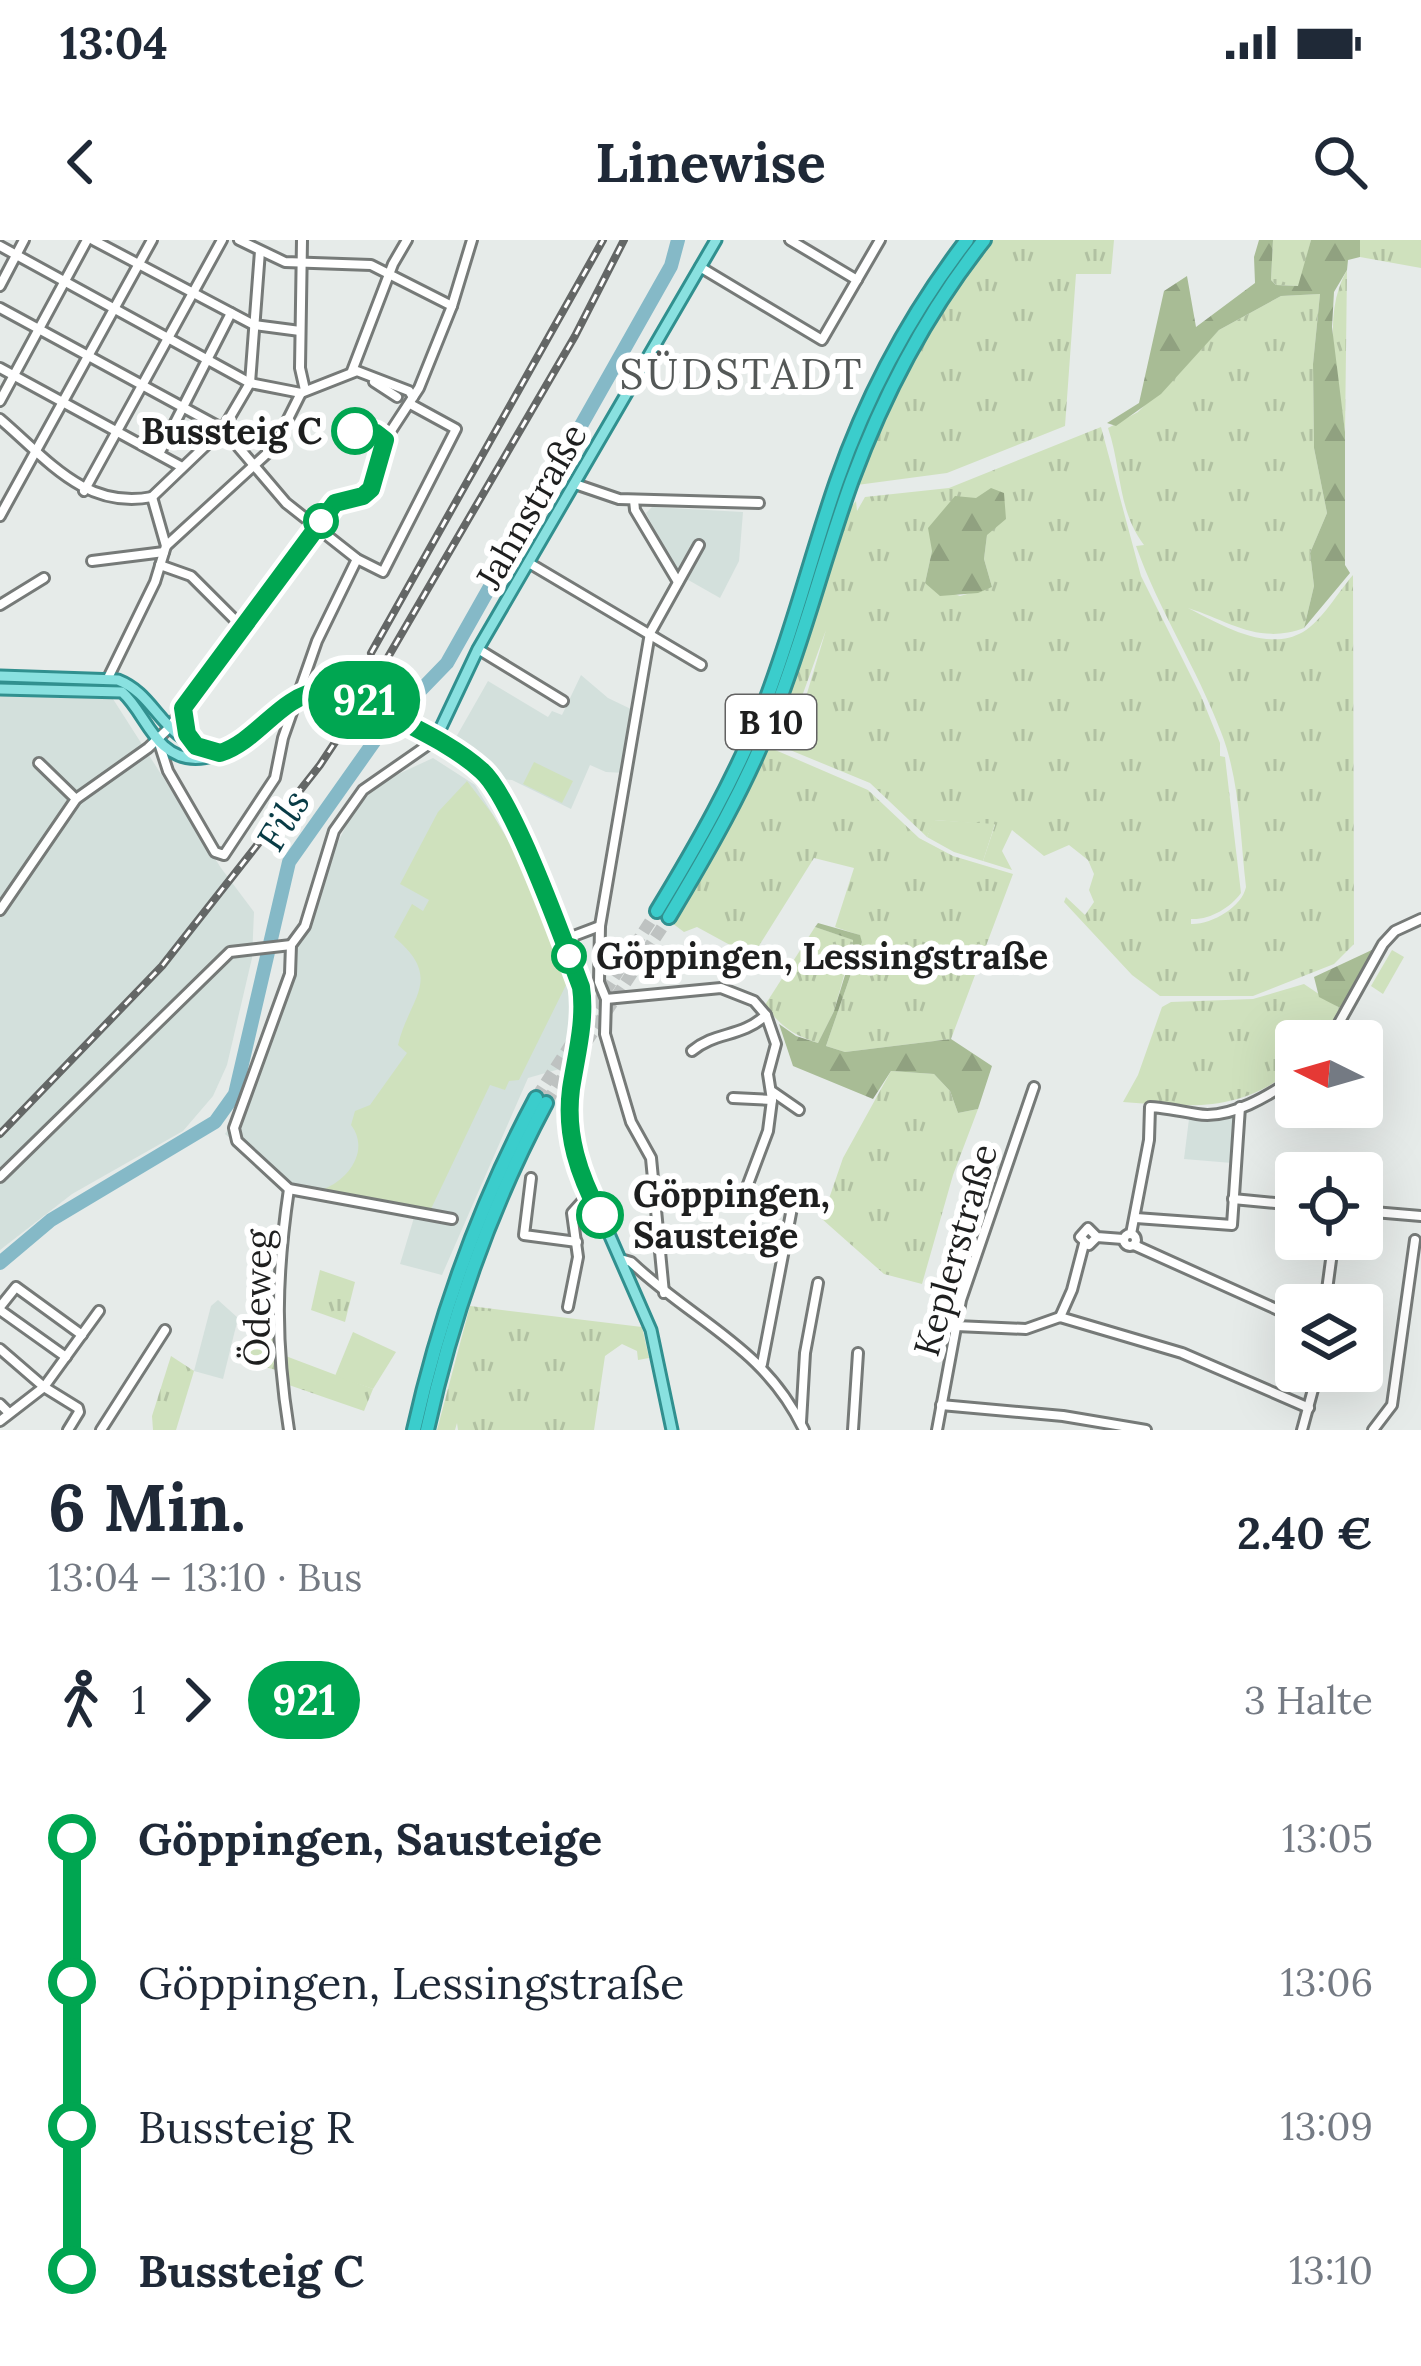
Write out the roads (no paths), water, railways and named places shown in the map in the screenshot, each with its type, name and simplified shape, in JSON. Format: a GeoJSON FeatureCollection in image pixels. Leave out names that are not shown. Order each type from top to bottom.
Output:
{"type":"FeatureCollection","features":[{"type":"Feature","properties":{"kind":"highway","name":"B 10"},"geometry":{"type":"LineString","coordinates":[[967,240],[890,359],[838,479],[748,743],[663,914],[728,816],[760,749],[853,478],[898,374],[936,307],[984,240]]}},
{"type":"Feature","properties":{"kind":"highway"},"geometry":{"type":"LineString","coordinates":[[414,1430],[463,1260],[500,1169],[541,1101],[483,1244],[448,1347],[427,1430]]}},
{"type":"Feature","properties":{"kind":"main road","name":"Jahnstraße"},"geometry":{"type":"LineString","coordinates":[[435,740],[478,650],[716,240]]}},
{"type":"Feature","properties":{"kind":"main road"},"geometry":{"type":"LineString","coordinates":[[0,676],[134,690],[168,729],[196,746],[220,753]]}},
{"type":"Feature","properties":{"kind":"main road"},"geometry":{"type":"LineString","coordinates":[[0,689],[107,684],[126,696],[166,749],[198,758],[247,740],[309,694],[339,691],[408,724],[484,773],[497,790],[563,940],[583,1001],[570,1112],[575,1156],[651,1330],[672,1430]]}},
{"type":"Feature","properties":{"kind":"street"},"geometry":{"type":"LineString","coordinates":[[0,286],[24,240]]}},
{"type":"Feature","properties":{"kind":"street"},"geometry":{"type":"LineString","coordinates":[[0,401],[90,240],[254,325],[300,331]]}},
{"type":"Feature","properties":{"kind":"street"},"geometry":{"type":"LineString","coordinates":[[0,516],[152,240]]}},
{"type":"Feature","properties":{"kind":"street"},"geometry":{"type":"LineString","coordinates":[[84,490],[222,240]]}},
{"type":"Feature","properties":{"kind":"street"},"geometry":{"type":"LineString","coordinates":[[239,240],[284,262],[371,265],[452,306]]}},
{"type":"Feature","properties":{"kind":"street"},"geometry":{"type":"LineString","coordinates":[[107,684],[165,549],[255,467],[283,435],[303,392],[302,240]]}},
{"type":"Feature","properties":{"kind":"street"},"geometry":{"type":"LineString","coordinates":[[0,246],[250,383],[303,392],[345,378],[352,371],[407,240]]}},
{"type":"Feature","properties":{"kind":"street"},"geometry":{"type":"LineString","coordinates":[[0,910],[76,799],[168,729],[335,503],[363,496],[371,489],[385,440],[410,403],[452,306],[472,240]]}},
{"type":"Feature","properties":{"kind":"street"},"geometry":{"type":"LineString","coordinates":[[790,240],[857,280]]}},
{"type":"Feature","properties":{"kind":"street"},"geometry":{"type":"LineString","coordinates":[[700,267],[822,340],[880,240]]}},
{"type":"Feature","properties":{"kind":"street"},"geometry":{"type":"LineString","coordinates":[[0,419],[84,490],[100,497],[152,497],[223,429],[250,383],[260,251]]}},
{"type":"Feature","properties":{"kind":"street"},"geometry":{"type":"LineString","coordinates":[[0,308],[223,429],[316,529],[383,572],[456,429],[352,371]]}},
{"type":"Feature","properties":{"kind":"street"},"geometry":{"type":"LineString","coordinates":[[159,454],[231,313]]}},
{"type":"Feature","properties":{"kind":"street"},"geometry":{"type":"LineString","coordinates":[[0,368],[182,467]]}},
{"type":"Feature","properties":{"kind":"street"},"geometry":{"type":"LineString","coordinates":[[400,394],[398,404],[410,403]]}},
{"type":"Feature","properties":{"kind":"street"},"geometry":{"type":"LineString","coordinates":[[575,484],[597,494],[634,500],[759,503]]}},
{"type":"Feature","properties":{"kind":"street"},"geometry":{"type":"LineString","coordinates":[[152,497],[165,549]]}},
{"type":"Feature","properties":{"kind":"street"},"geometry":{"type":"LineString","coordinates":[[634,500],[635,510],[678,582]]}},
{"type":"Feature","properties":{"kind":"street"},"geometry":{"type":"LineString","coordinates":[[664,1293],[651,1158],[631,1122],[604,1034],[601,926],[650,632],[699,545]]}},
{"type":"Feature","properties":{"kind":"street"},"geometry":{"type":"LineString","coordinates":[[92,561],[165,549]]}},
{"type":"Feature","properties":{"kind":"street"},"geometry":{"type":"LineString","coordinates":[[158,740],[168,771],[215,852],[224,855],[275,778],[283,738],[326,620],[357,559]]}},
{"type":"Feature","properties":{"kind":"street"},"geometry":{"type":"LineString","coordinates":[[529,563],[701,665]]}},
{"type":"Feature","properties":{"kind":"street"},"geometry":{"type":"LineString","coordinates":[[160,565],[190,577],[242,627]]}},
{"type":"Feature","properties":{"kind":"street"},"geometry":{"type":"LineString","coordinates":[[0,604],[44,578]]}},
{"type":"Feature","properties":{"kind":"street"},"geometry":{"type":"LineString","coordinates":[[478,650],[563,701]]}},
{"type":"Feature","properties":{"kind":"street"},"geometry":{"type":"LineString","coordinates":[[183,708],[187,734],[196,746]]}},
{"type":"Feature","properties":{"kind":"street"},"geometry":{"type":"LineString","coordinates":[[0,1178],[230,952],[286,946],[303,932],[320,866],[345,812],[374,780],[435,740]]}},
{"type":"Feature","properties":{"kind":"street"},"geometry":{"type":"LineString","coordinates":[[38,763],[76,799]]}},
{"type":"Feature","properties":{"kind":"street"},"geometry":{"type":"LineString","coordinates":[[1341,1020],[1383,944],[1395,931],[1421,919]]}},
{"type":"Feature","properties":{"kind":"street"},"geometry":{"type":"LineString","coordinates":[[563,940],[601,926]]}},
{"type":"Feature","properties":{"kind":"street","name":"Ödeweg"},"geometry":{"type":"LineString","coordinates":[[286,946],[290,974],[234,1127],[237,1141],[289,1189],[277,1286],[281,1383],[289,1430]]}},
{"type":"Feature","properties":{"kind":"street"},"geometry":{"type":"LineString","coordinates":[[606,999],[721,988],[754,1000],[766,1015],[776,1037],[768,1074],[771,1096],[762,1155],[742,1200]]}},
{"type":"Feature","properties":{"kind":"street"},"geometry":{"type":"LineString","coordinates":[[692,1051],[707,1039],[749,1030],[766,1015]]}},
{"type":"Feature","properties":{"kind":"street","name":"Keplerstraße"},"geometry":{"type":"LineString","coordinates":[[937,1430],[956,1326],[1034,1087]]}},
{"type":"Feature","properties":{"kind":"street"},"geometry":{"type":"LineString","coordinates":[[1275,1091],[1240,1107],[1204,1114],[1156,1112],[1136,1218],[1126,1246],[1134,1245],[1275,1309]]}},
{"type":"Feature","properties":{"kind":"street"},"geometry":{"type":"LineString","coordinates":[[734,1098],[771,1096],[799,1110]]}},
{"type":"Feature","properties":{"kind":"street"},"geometry":{"type":"LineString","coordinates":[[1136,1218],[1232,1226],[1240,1107]]}},
{"type":"Feature","properties":{"kind":"street"},"geometry":{"type":"LineString","coordinates":[[531,1178],[524,1235],[577,1242]]}},
{"type":"Feature","properties":{"kind":"street"},"geometry":{"type":"LineString","coordinates":[[289,1189],[452,1219]]}},
{"type":"Feature","properties":{"kind":"street"},"geometry":{"type":"LineString","coordinates":[[568,1307],[578,1257],[572,1213],[590,1194]]}},
{"type":"Feature","properties":{"kind":"street"},"geometry":{"type":"LineString","coordinates":[[1234,1199],[1275,1203]]}},
{"type":"Feature","properties":{"kind":"street"},"geometry":{"type":"LineString","coordinates":[[761,1364],[793,1208]]}},
{"type":"Feature","properties":{"kind":"street"},"geometry":{"type":"LineString","coordinates":[[1383,1213],[1421,1216]]}},
{"type":"Feature","properties":{"kind":"street"},"geometry":{"type":"LineString","coordinates":[[1060,1317],[1072,1290],[1084,1244],[1079,1237],[1085,1228],[1097,1238],[1127,1237]]}},
{"type":"Feature","properties":{"kind":"street"},"geometry":{"type":"LineString","coordinates":[[1372,1430],[1393,1405],[1415,1240]]}},
{"type":"Feature","properties":{"kind":"street"},"geometry":{"type":"LineString","coordinates":[[623,1260],[761,1364],[802,1427]]}},
{"type":"Feature","properties":{"kind":"street"},"geometry":{"type":"LineString","coordinates":[[1328,1284],[1331,1260]]}},
{"type":"Feature","properties":{"kind":"street"},"geometry":{"type":"LineString","coordinates":[[802,1427],[805,1354],[818,1282]]}},
{"type":"Feature","properties":{"kind":"street"},"geometry":{"type":"LineString","coordinates":[[66,1357],[0,1308],[16,1287],[82,1335]]}},
{"type":"Feature","properties":{"kind":"street"},"geometry":{"type":"LineString","coordinates":[[0,1421],[44,1387],[99,1310]]}},
{"type":"Feature","properties":{"kind":"street"},"geometry":{"type":"LineString","coordinates":[[956,1326],[1026,1329],[1060,1317],[1183,1353],[1309,1408]]}},
{"type":"Feature","properties":{"kind":"street"},"geometry":{"type":"LineString","coordinates":[[101,1430],[165,1330]]}},
{"type":"Feature","properties":{"kind":"street"},"geometry":{"type":"LineString","coordinates":[[0,1349],[44,1387],[78,1408],[68,1430]]}},
{"type":"Feature","properties":{"kind":"street"},"geometry":{"type":"LineString","coordinates":[[853,1430],[858,1353]]}},
{"type":"Feature","properties":{"kind":"street"},"geometry":{"type":"LineString","coordinates":[[1302,1430],[1313,1392]]}},
{"type":"Feature","properties":{"kind":"street"},"geometry":{"type":"LineString","coordinates":[[0,1404],[8,1413]]}},
{"type":"Feature","properties":{"kind":"street"},"geometry":{"type":"LineString","coordinates":[[941,1405],[1063,1416],[1145,1430]]}},
{"type":"Feature","properties":{"kind":"waterway","name":"Fils"},"geometry":{"type":"LineString","coordinates":[[0,1263],[51,1220],[215,1122],[235,1094],[289,862],[383,729],[447,663],[671,266],[678,240]]}},
{"type":"Feature","properties":{"kind":"tunnel"},"geometry":{"type":"LineString","coordinates":[[536,1098],[657,911]]}},
{"type":"Feature","properties":{"kind":"tunnel"},"geometry":{"type":"LineString","coordinates":[[546,1103],[669,917]]}},
{"type":"Feature","properties":{"kind":"railway"},"geometry":{"type":"LineString","coordinates":[[371,653],[603,240]]}},
{"type":"Feature","properties":{"kind":"railway"},"geometry":{"type":"LineString","coordinates":[[0,1134],[162,966],[320,765],[363,700],[575,336],[624,240]]}},
{"type":"Feature","properties":{"kind":"place","name":"Bussteig C"},"geometry":{"type":"Point","coordinates":[355,431]}},
{"type":"Feature","properties":{"kind":"place","name":"Göppingen, Lessingstraße"},"geometry":{"type":"Point","coordinates":[569,956]}},
{"type":"Feature","properties":{"kind":"place","name":"Göppingen, Sausteige"},"geometry":{"type":"Point","coordinates":[600,1215]}},
{"type":"Feature","properties":{"kind":"district","name":"SÜDSTADT"},"geometry":{"type":"Point","coordinates":[742,374]}}]}
